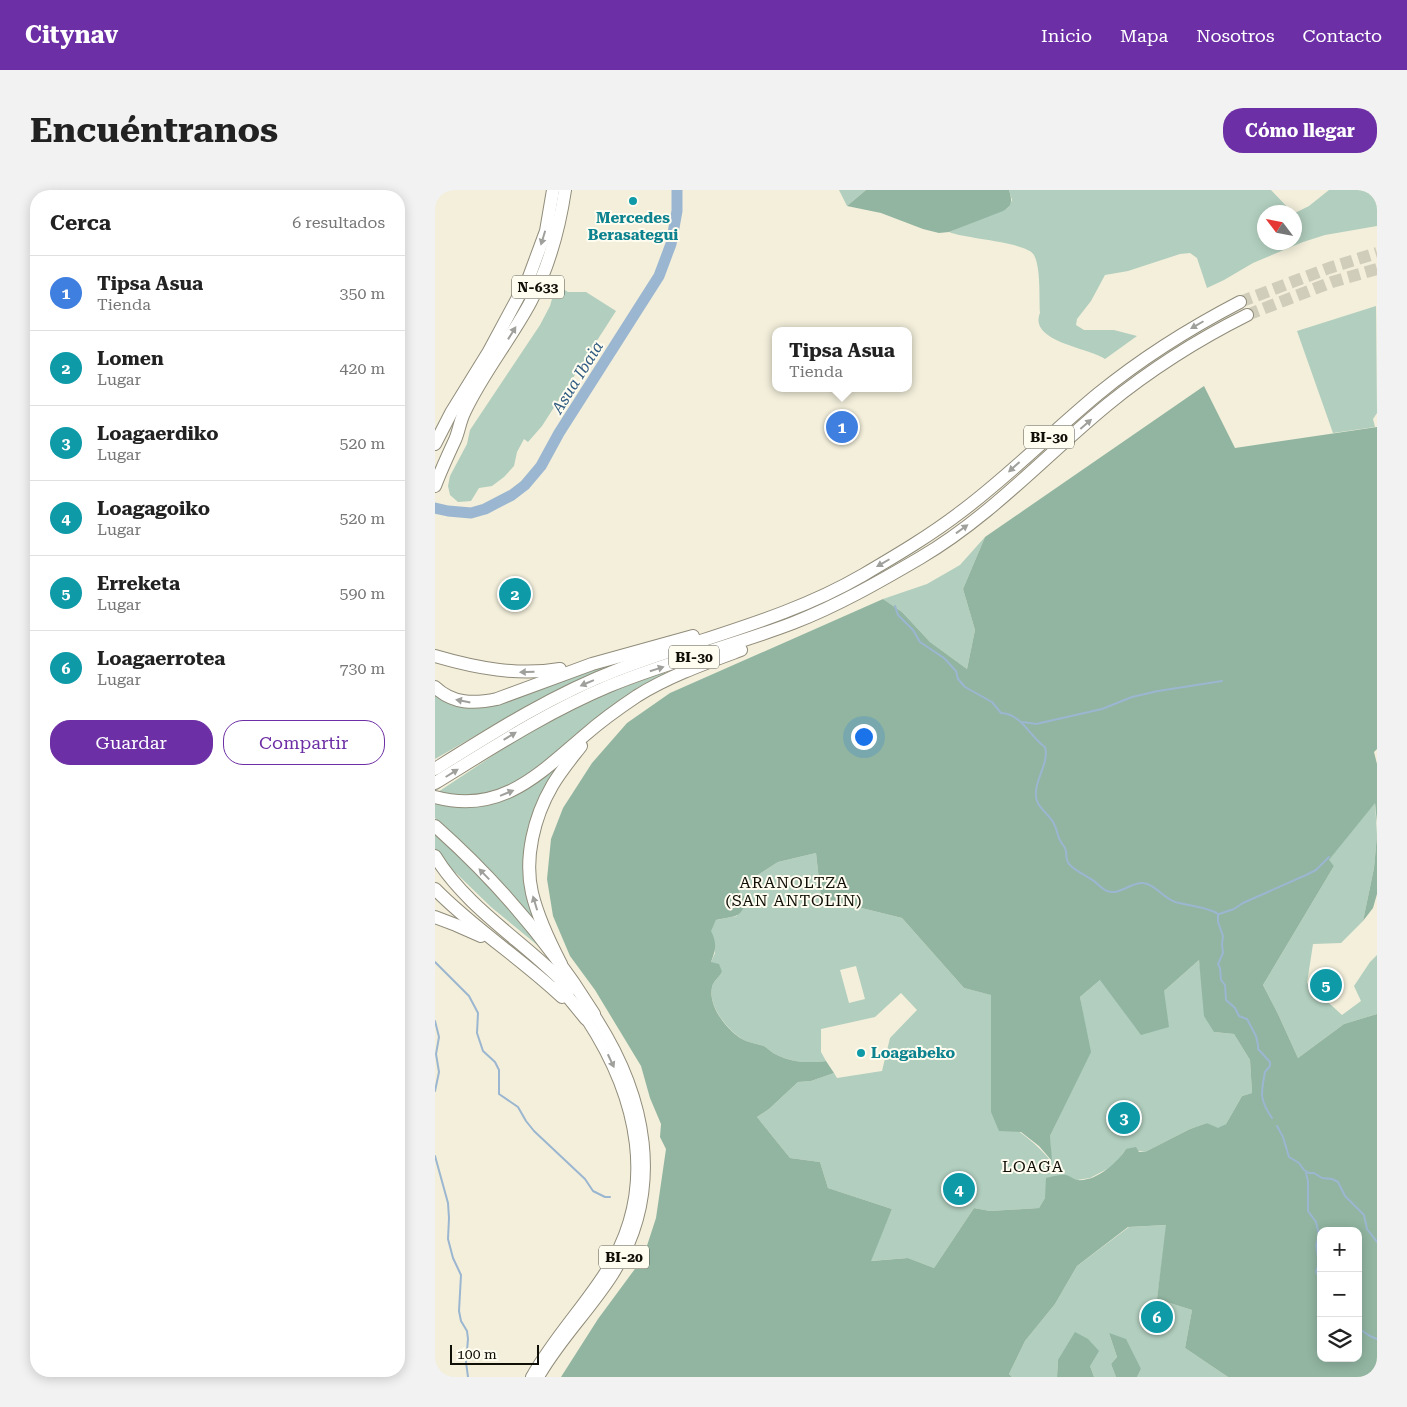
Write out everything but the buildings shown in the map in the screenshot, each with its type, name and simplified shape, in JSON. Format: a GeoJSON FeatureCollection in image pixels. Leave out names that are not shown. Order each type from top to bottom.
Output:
{"type":"FeatureCollection","features":[{"type":"Feature","properties":{"kind":"highway","name":"N-633"},"geometry":{"type":"LineString","coordinates":[[435,444],[451,413],[488,353],[529,277],[546,231],[553,190]]}},
{"type":"Feature","properties":{"kind":"highway","name":"N-633"},"geometry":{"type":"LineString","coordinates":[[435,469],[448,439],[530,303],[546,268],[558,232],[565,190]]}},
{"type":"Feature","properties":{"kind":"highway","name":"BI-30"},"geometry":{"type":"LineString","coordinates":[[435,783],[465,757],[529,711],[582,685],[645,660],[790,611],[861,577],[914,544],[963,510],[1098,394],[1133,367],[1177,337],[1240,302]]}},
{"type":"Feature","properties":{"kind":"highway"},"geometry":{"type":"LineString","coordinates":[[435,426],[483,349],[509,312]]}},
{"type":"Feature","properties":{"kind":"highway","name":"BI-30"},"geometry":{"type":"LineString","coordinates":[[435,769],[465,757],[587,696],[649,671],[794,622],[849,598],[922,557],[987,510],[1130,387],[1185,350],[1247,316]]}},
{"type":"Feature","properties":{"kind":"highway"},"geometry":{"type":"LineString","coordinates":[[435,486],[445,458],[455,440],[464,412]]}},
{"type":"Feature","properties":{"kind":"highway"},"geometry":{"type":"LineString","coordinates":[[435,797],[460,802],[491,799],[518,788],[543,771],[587,733],[646,690],[679,675],[788,634],[831,615],[863,598],[922,557]]}},
{"type":"Feature","properties":{"kind":"highway"},"geometry":{"type":"LineString","coordinates":[[435,687],[455,700],[471,703],[497,699],[592,664],[730,625],[803,600],[861,577]]}},
{"type":"Feature","properties":{"kind":"highway"},"geometry":{"type":"LineString","coordinates":[[435,656],[465,664],[516,672],[543,672],[592,664]]}},
{"type":"Feature","properties":{"kind":"highway"},"geometry":{"type":"LineString","coordinates":[[590,1017],[543,927],[532,893],[529,859],[540,812],[552,785],[583,744],[621,707]]}},
{"type":"Feature","properties":{"kind":"highway"},"geometry":{"type":"LineString","coordinates":[[437,828],[493,884],[561,964]]}},
{"type":"Feature","properties":{"kind":"highway","name":"BI-20"},"geometry":{"type":"LineString","coordinates":[[435,856],[469,896],[538,957],[590,1017]]}},
{"type":"Feature","properties":{"kind":"highway","name":"BI-20"},"geometry":{"type":"LineString","coordinates":[[435,867],[465,903],[545,973],[590,1017]]}},
{"type":"Feature","properties":{"kind":"highway"},"geometry":{"type":"LineString","coordinates":[[435,889],[478,928],[590,1017]]}},
{"type":"Feature","properties":{"kind":"highway"},"geometry":{"type":"LineString","coordinates":[[435,917],[487,939],[515,956]]}},
{"type":"Feature","properties":{"kind":"main road","name":"BI-20"},"geometry":{"type":"LineString","coordinates":[[531,1377],[550,1346],[616,1254],[631,1218],[635,1194],[637,1164],[627,1106],[612,1063],[590,1017]]}},
{"type":"Feature","properties":{"kind":"main road","name":"BI-20"},"geometry":{"type":"LineString","coordinates":[[539,1377],[561,1344],[600,1294],[623,1258],[633,1238],[642,1203],[646,1164],[637,1104],[620,1059],[590,1017]]}},
{"type":"Feature","properties":{"kind":"green space"},"geometry":{"type":"Polygon","coordinates":[[[839,190],[866,190],[847,206],[839,190]]]}},
{"type":"Feature","properties":{"kind":"green space"},"geometry":{"type":"Polygon","coordinates":[[[866,190],[1009,190],[1011,202],[1009,207],[1003,211],[949,232],[939,233],[881,213],[847,206],[866,190]]]}},
{"type":"Feature","properties":{"kind":"green space"},"geometry":{"type":"Polygon","coordinates":[[[1009,190],[1271,190],[1285,205],[1257,205],[1257,250],[1284,250],[1253,263],[1207,288],[1197,258],[1190,253],[1180,254],[1128,271],[1105,275],[1091,301],[1077,319],[1076,325],[1084,330],[1114,330],[1137,336],[1105,359],[1062,343],[1043,331],[1039,323],[1038,267],[1034,255],[1020,247],[1009,244],[949,232],[1008,208],[1012,200],[1009,190]]]}},
{"type":"Feature","properties":{"kind":"green space"},"geometry":{"type":"Polygon","coordinates":[[[1329,190],[1377,190],[1377,226],[1325,235],[1303,242],[1302,210],[1329,190]]]}},
{"type":"Feature","properties":{"kind":"green space"},"geometry":{"type":"Polygon","coordinates":[[[556,285],[568,292],[586,292],[616,311],[542,426],[528,442],[524,439],[517,452],[514,466],[492,486],[479,488],[471,501],[458,502],[450,495],[448,486],[450,476],[467,444],[470,430],[540,325],[550,306],[556,285]]]}},
{"type":"Feature","properties":{"kind":"green space"},"geometry":{"type":"Polygon","coordinates":[[[1376,306],[1377,413],[1373,419],[1375,427],[1333,433],[1297,331],[1376,306]]]}},
{"type":"Feature","properties":{"kind":"green space"},"geometry":{"type":"Polygon","coordinates":[[[1204,386],[1235,448],[1377,427],[1377,749],[1374,752],[1377,764],[1377,823],[1375,803],[1329,860],[1334,866],[1263,985],[1298,1058],[1344,1024],[1377,1014],[1377,1377],[1228,1377],[1185,1348],[1192,1310],[1157,1299],[1166,1225],[1128,1227],[1077,1266],[1055,1304],[1025,1341],[1009,1374],[1012,1377],[561,1377],[598,1319],[643,1258],[656,1218],[666,1149],[660,1137],[661,1124],[650,1098],[641,1066],[595,990],[570,956],[553,916],[547,879],[551,839],[563,808],[592,763],[627,723],[670,693],[883,599],[902,612],[930,642],[967,669],[975,630],[963,589],[985,537],[1204,386]],[[816,853],[778,862],[739,887],[740,894],[747,898],[743,910],[732,917],[716,920],[711,931],[715,946],[711,962],[719,964],[722,972],[713,984],[712,1000],[720,1017],[739,1037],[748,1042],[764,1046],[775,1054],[789,1060],[826,1061],[834,1073],[811,1081],[798,1082],[769,1109],[757,1117],[790,1158],[820,1162],[828,1188],[892,1209],[871,1261],[908,1258],[934,1268],[974,1208],[990,1211],[1039,1208],[1045,1198],[1046,1178],[1067,1175],[1077,1180],[1091,1178],[1112,1165],[1126,1149],[1136,1147],[1139,1152],[1145,1152],[1190,1129],[1207,1123],[1218,1128],[1226,1124],[1242,1096],[1252,1093],[1250,1060],[1234,1034],[1214,1032],[1204,1016],[1199,960],[1164,991],[1169,1027],[1141,1035],[1100,980],[1080,997],[1091,1052],[1050,1136],[1052,1161],[1039,1146],[1021,1132],[999,1131],[991,1112],[991,995],[964,988],[902,918],[821,898],[816,853]]]}},
{"type":"Feature","properties":{"kind":"green space"},"geometry":{"type":"Polygon","coordinates":[[[985,537],[963,589],[975,630],[967,669],[930,642],[902,612],[883,599],[927,584],[960,565],[985,537]]]}},
{"type":"Feature","properties":{"kind":"green space"},"geometry":{"type":"Polygon","coordinates":[[[655,651],[520,710],[435,759],[435,691],[453,702],[534,688],[655,651]]]}},
{"type":"Feature","properties":{"kind":"green space"},"geometry":{"type":"Polygon","coordinates":[[[665,672],[666,675],[637,688],[509,789],[471,799],[435,794],[539,725],[588,700],[665,672]]]}},
{"type":"Feature","properties":{"kind":"green space"},"geometry":{"type":"Polygon","coordinates":[[[565,759],[530,835],[539,930],[435,818],[435,804],[454,807],[488,805],[565,759]]]}},
{"type":"Feature","properties":{"kind":"green space"},"geometry":{"type":"Polygon","coordinates":[[[1375,802],[1377,835],[1374,868],[1363,921],[1341,943],[1313,944],[1307,983],[1342,1015],[1361,1001],[1354,986],[1377,955],[1377,1014],[1344,1024],[1298,1058],[1263,985],[1334,866],[1328,861],[1375,802]]]}},
{"type":"Feature","properties":{"kind":"green space"},"geometry":{"type":"Polygon","coordinates":[[[435,831],[476,870],[547,953],[491,907],[457,874],[447,869],[435,851],[435,831]]]}},
{"type":"Feature","properties":{"kind":"green space"},"geometry":{"type":"Polygon","coordinates":[[[1377,835],[1377,894],[1373,908],[1363,921],[1374,868],[1377,835]]]}},
{"type":"Feature","properties":{"kind":"green space"},"geometry":{"type":"Polygon","coordinates":[[[816,853],[821,898],[902,918],[964,988],[992,995],[991,1112],[1030,1140],[1051,1161],[1050,1136],[1090,1052],[1080,997],[1100,980],[1164,991],[1199,960],[1202,982],[1214,1032],[1234,1034],[1250,1060],[1252,1093],[1242,1096],[1226,1124],[1218,1129],[1207,1123],[1190,1129],[1145,1152],[1126,1149],[1111,1167],[1090,1178],[1077,1180],[1045,1198],[1039,1208],[990,1211],[974,1208],[934,1268],[908,1258],[870,1261],[892,1209],[828,1188],[820,1162],[790,1158],[757,1117],[769,1109],[798,1082],[811,1081],[834,1073],[837,1078],[882,1071],[890,1038],[917,1010],[901,993],[875,1017],[821,1029],[821,1052],[826,1061],[820,1062],[801,1062],[783,1058],[764,1046],[739,1037],[726,1025],[715,1009],[712,1000],[713,984],[722,972],[711,962],[715,953],[710,931],[716,920],[737,916],[739,887],[778,862],[816,853]],[[856,966],[840,970],[849,1003],[865,999],[856,966]]]}},
{"type":"Feature","properties":{"kind":"green space"},"geometry":{"type":"Polygon","coordinates":[[[1167,1225],[1157,1299],[1192,1310],[1185,1348],[1228,1377],[1137,1377],[1141,1369],[1109,1333],[1117,1357],[1111,1364],[1116,1377],[1094,1377],[1090,1366],[1058,1360],[1057,1377],[1012,1377],[1009,1374],[1025,1341],[1055,1304],[1077,1266],[1129,1227],[1167,1225]]]}},
{"type":"Feature","properties":{"kind":"green space"},"geometry":{"type":"Polygon","coordinates":[[[1075,1332],[1088,1339],[1099,1351],[1090,1366],[1094,1377],[1057,1377],[1058,1360],[1075,1332]]]}},
{"type":"Feature","properties":{"kind":"green space"},"geometry":{"type":"Polygon","coordinates":[[[1109,1333],[1126,1339],[1141,1369],[1137,1377],[1116,1377],[1111,1364],[1117,1357],[1109,1333]]]}},
{"type":"Feature","properties":{"kind":"waterway","name":"Asua Ibaia"},"geometry":{"type":"LineString","coordinates":[[435,508],[471,513],[485,509],[512,495],[525,485],[541,466],[559,433],[659,276],[671,244],[677,211],[677,190]]}},
{"type":"Feature","properties":{"kind":"waterway"},"geometry":{"type":"LineString","coordinates":[[895,606],[898,615],[913,630],[920,642],[944,658],[956,671],[958,679],[965,687],[992,702],[1001,713],[1008,714],[1020,721],[1045,747],[1045,760],[1036,788],[1037,801],[1052,820],[1065,848],[1067,861],[1070,865],[1107,891],[1116,892],[1139,883],[1148,884],[1174,902],[1205,908],[1218,914],[1218,922],[1223,936],[1223,953],[1218,964],[1221,980],[1225,985],[1226,1000],[1235,1008],[1239,1016],[1247,1019],[1256,1036],[1258,1049],[1270,1062],[1270,1066],[1265,1072],[1262,1096],[1272,1118]]}},
{"type":"Feature","properties":{"kind":"waterway"},"geometry":{"type":"LineString","coordinates":[[1023,722],[1036,724],[1102,709],[1132,697],[1222,681]]}},
{"type":"Feature","properties":{"kind":"waterway"},"geometry":{"type":"LineString","coordinates":[[1219,914],[1234,909],[1243,903],[1316,870],[1329,857]]}},
{"type":"Feature","properties":{"kind":"waterway"},"geometry":{"type":"LineString","coordinates":[[435,962],[469,996],[478,1013],[477,1033],[483,1051],[495,1062],[499,1070],[499,1094],[518,1107],[534,1131],[585,1179],[593,1191],[605,1197],[610,1197]]}},
{"type":"Feature","properties":{"kind":"waterway"},"geometry":{"type":"LineString","coordinates":[[435,1021],[439,1037],[436,1054],[439,1072],[435,1091]]}},
{"type":"Feature","properties":{"kind":"waterway"},"geometry":{"type":"LineString","coordinates":[[1277,1126],[1283,1137],[1289,1157],[1299,1163],[1309,1173],[1338,1182],[1345,1196],[1364,1215],[1367,1229],[1377,1242]]}},
{"type":"Feature","properties":{"kind":"waterway"},"geometry":{"type":"LineString","coordinates":[[435,1156],[448,1203],[448,1239],[453,1258],[461,1275],[459,1311],[461,1321],[467,1331],[466,1362],[468,1377]]}},
{"type":"Feature","properties":{"kind":"waterway"},"geometry":{"type":"LineString","coordinates":[[1306,1173],[1308,1181],[1308,1211],[1316,1222],[1319,1235],[1316,1245],[1319,1263],[1317,1274]]}},
{"type":"Feature","properties":{"kind":"waterway"},"geometry":{"type":"LineString","coordinates":[[1362,1331],[1377,1339]]}},
{"type":"Feature","properties":{"kind":"tunnel"},"geometry":{"type":"LineString","coordinates":[[1240,302],[1329,268],[1377,253]]}},
{"type":"Feature","properties":{"kind":"tunnel"},"geometry":{"type":"LineString","coordinates":[[1247,315],[1332,282],[1377,269]]}},
{"type":"Feature","properties":{"kind":"place","name":"Mercedes Berasategui"},"geometry":{"type":"Point","coordinates":[633,201]}},
{"type":"Feature","properties":{"kind":"place","name":"Tipsa Asua"},"geometry":{"type":"Point","coordinates":[842,427]}},
{"type":"Feature","properties":{"kind":"place","name":"Lomen"},"geometry":{"type":"Point","coordinates":[515,594]}},
{"type":"Feature","properties":{"kind":"place","name":"Erreketa"},"geometry":{"type":"Point","coordinates":[1326,985]}},
{"type":"Feature","properties":{"kind":"place","name":"Loagabeko"},"geometry":{"type":"Point","coordinates":[861,1053]}},
{"type":"Feature","properties":{"kind":"place","name":"Loagaerdiko"},"geometry":{"type":"Point","coordinates":[1124,1118]}},
{"type":"Feature","properties":{"kind":"place","name":"Loagagoiko"},"geometry":{"type":"Point","coordinates":[959,1189]}},
{"type":"Feature","properties":{"kind":"place","name":"Loagaerrotea"},"geometry":{"type":"Point","coordinates":[1157,1317]}},
{"type":"Feature","properties":{"kind":"district","name":"ARANOLTZA (SAN ANTOLIN)"},"geometry":{"type":"Point","coordinates":[794,891]}},
{"type":"Feature","properties":{"kind":"district","name":"LOAGA"},"geometry":{"type":"Point","coordinates":[1033,1166]}}]}
